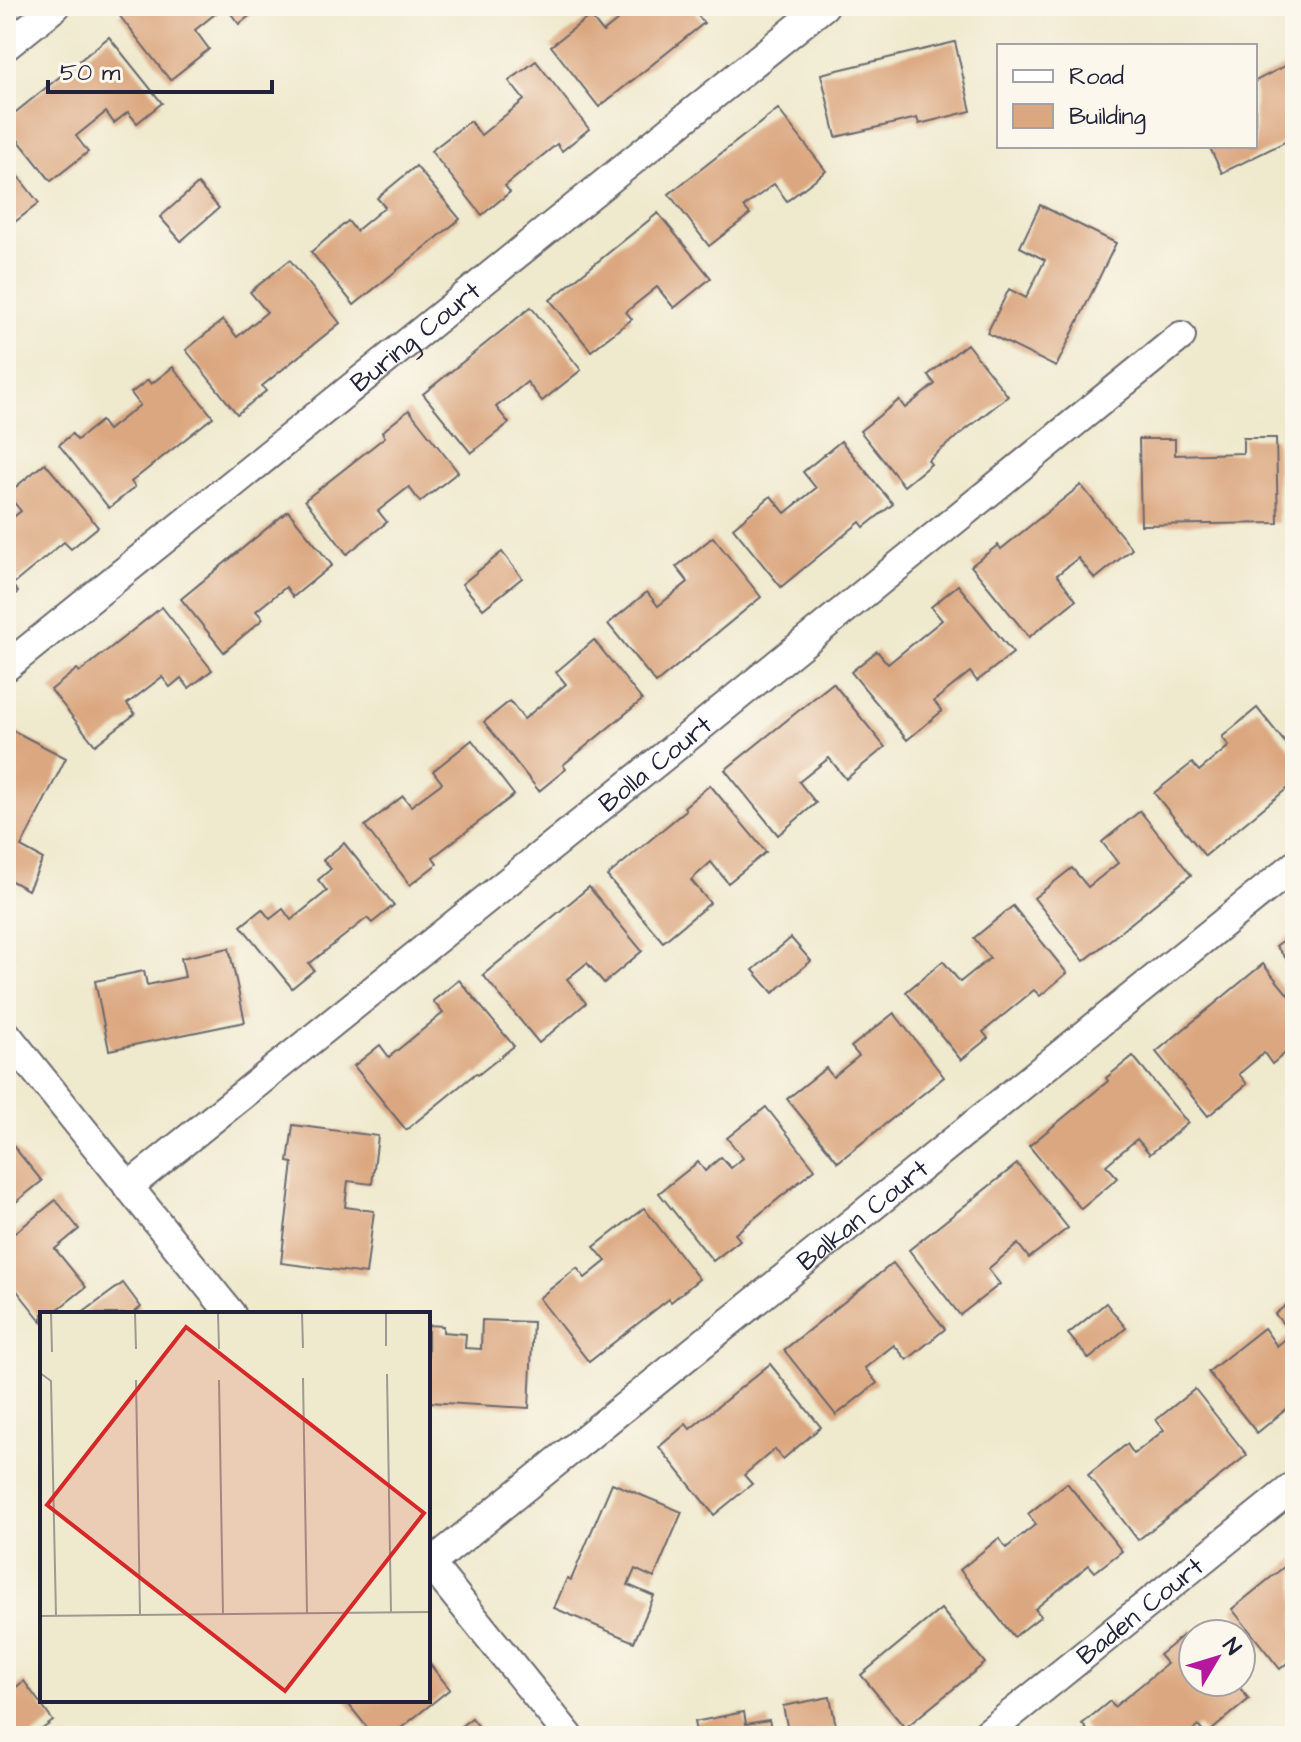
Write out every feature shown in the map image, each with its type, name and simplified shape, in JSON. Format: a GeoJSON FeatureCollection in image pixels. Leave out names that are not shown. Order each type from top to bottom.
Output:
{"type":"FeatureCollection","features":[{"type":"Feature","properties":{"kind":"street"},"geometry":{"type":"LineString","coordinates":[[6,46],[56,6]]}},
{"type":"Feature","properties":{"kind":"street","name":"Buring Court"},"geometry":{"type":"LineString","coordinates":[[6,667],[824,6]]}},
{"type":"Feature","properties":{"kind":"street","name":"Bolla Court"},"geometry":{"type":"LineString","coordinates":[[128,1187],[1181,336]]}},
{"type":"Feature","properties":{"kind":"street","name":"Balkan Court"},"geometry":{"type":"LineString","coordinates":[[430,1562],[1295,865]]}},
{"type":"Feature","properties":{"kind":"street"},"geometry":{"type":"LineString","coordinates":[[6,1034],[229,1312]]}},
{"type":"Feature","properties":{"kind":"street","name":"Baden Court"},"geometry":{"type":"LineString","coordinates":[[984,1736],[1295,1485]]}},
{"type":"Feature","properties":{"kind":"street"},"geometry":{"type":"LineString","coordinates":[[430,1564],[569,1736]]}},
{"type":"Feature","properties":{"kind":"building"},"geometry":{"type":"Polygon","coordinates":[[[131,6],[225,6],[195,30],[209,49],[170,80],[119,15],[131,6]]]}},
{"type":"Feature","properties":{"kind":"building"},"geometry":{"type":"Polygon","coordinates":[[[225,6],[262,6],[239,24],[225,6]]]}},
{"type":"Feature","properties":{"kind":"building"},"geometry":{"type":"Polygon","coordinates":[[[631,6],[690,6],[704,23],[599,107],[551,46],[590,16],[603,32],[633,8],[631,6]]]}},
{"type":"Feature","properties":{"kind":"building"},"geometry":{"type":"Polygon","coordinates":[[[109,37],[162,103],[137,123],[128,112],[114,123],[106,112],[76,136],[88,152],[51,181],[6,125],[6,120],[109,37]]]}},
{"type":"Feature","properties":{"kind":"building"},"geometry":{"type":"Polygon","coordinates":[[[955,42],[971,111],[919,124],[917,118],[836,137],[821,74],[955,42]]]}},
{"type":"Feature","properties":{"kind":"building"},"geometry":{"type":"Polygon","coordinates":[[[536,61],[589,129],[562,151],[557,144],[505,186],[510,192],[482,215],[431,151],[470,121],[481,135],[524,100],[509,81],[536,61]]]}},
{"type":"Feature","properties":{"kind":"building"},"geometry":{"type":"Polygon","coordinates":[[[1295,61],[1295,137],[1222,173],[1210,148],[1257,148],[1257,80],[1295,61]]]}},
{"type":"Feature","properties":{"kind":"building"},"geometry":{"type":"Polygon","coordinates":[[[778,109],[826,171],[787,201],[774,184],[744,207],[750,214],[709,246],[669,194],[778,109]]]}},
{"type":"Feature","properties":{"kind":"building"},"geometry":{"type":"Polygon","coordinates":[[[6,161],[39,203],[6,229],[6,161]]]}},
{"type":"Feature","properties":{"kind":"building"},"geometry":{"type":"Polygon","coordinates":[[[416,166],[460,219],[354,305],[311,252],[348,221],[356,231],[385,207],[377,198],[416,166]]]}},
{"type":"Feature","properties":{"kind":"building"},"geometry":{"type":"Polygon","coordinates":[[[198,184],[219,208],[181,241],[160,217],[198,184]]]}},
{"type":"Feature","properties":{"kind":"building"},"geometry":{"type":"Polygon","coordinates":[[[1040,205],[1116,243],[1056,367],[987,333],[1009,289],[1026,298],[1045,260],[1020,247],[1040,205]]]}},
{"type":"Feature","properties":{"kind":"building"},"geometry":{"type":"Polygon","coordinates":[[[658,213],[711,278],[674,308],[657,287],[626,312],[632,319],[591,351],[550,300],[658,213]]]}},
{"type":"Feature","properties":{"kind":"building"},"geometry":{"type":"Polygon","coordinates":[[[290,260],[340,323],[262,386],[266,391],[237,414],[186,350],[223,320],[237,337],[267,312],[250,292],[290,260]]]}},
{"type":"Feature","properties":{"kind":"building"},"geometry":{"type":"Polygon","coordinates":[[[531,307],[581,370],[542,401],[527,382],[496,407],[509,423],[471,453],[423,394],[531,307]]]}},
{"type":"Feature","properties":{"kind":"building"},"geometry":{"type":"Polygon","coordinates":[[[967,344],[1008,396],[928,460],[931,464],[904,486],[860,431],[899,400],[905,408],[935,384],[928,375],[967,344]]]}},
{"type":"Feature","properties":{"kind":"building"},"geometry":{"type":"Polygon","coordinates":[[[173,367],[213,417],[131,482],[135,487],[109,508],[59,445],[72,434],[77,440],[101,421],[108,430],[140,405],[131,393],[148,380],[151,384],[173,367]]]}},
{"type":"Feature","properties":{"kind":"building"},"geometry":{"type":"Polygon","coordinates":[[[409,410],[458,472],[420,502],[409,487],[378,511],[387,522],[347,554],[305,500],[385,437],[382,432],[409,410]]]}},
{"type":"Feature","properties":{"kind":"building"},"geometry":{"type":"Polygon","coordinates":[[[1243,438],[1276,438],[1278,523],[1141,525],[1139,439],[1175,439],[1175,455],[1243,453],[1243,438]]]}},
{"type":"Feature","properties":{"kind":"building"},"geometry":{"type":"Polygon","coordinates":[[[841,441],[893,504],[864,527],[860,522],[781,587],[733,528],[771,496],[785,513],[816,488],[803,472],[841,441]]]}},
{"type":"Feature","properties":{"kind":"building"},"geometry":{"type":"Polygon","coordinates":[[[45,463],[98,527],[71,549],[64,542],[12,585],[18,592],[6,602],[6,523],[21,511],[7,494],[45,463]]]}},
{"type":"Feature","properties":{"kind":"building"},"geometry":{"type":"Polygon","coordinates":[[[1081,485],[1132,549],[1095,579],[1078,558],[1057,575],[1076,600],[1029,637],[971,566],[998,545],[1001,549],[1081,485]]]}},
{"type":"Feature","properties":{"kind":"building"},"geometry":{"type":"Polygon","coordinates":[[[288,511],[332,565],[293,597],[286,587],[256,611],[263,619],[224,652],[181,599],[288,511]]]}},
{"type":"Feature","properties":{"kind":"building"},"geometry":{"type":"Polygon","coordinates":[[[713,537],[761,597],[656,683],[608,624],[647,592],[658,606],[688,582],[676,567],[713,537]]]}},
{"type":"Feature","properties":{"kind":"building"},"geometry":{"type":"Polygon","coordinates":[[[502,552],[522,578],[483,609],[462,584],[502,552]]]}},
{"type":"Feature","properties":{"kind":"building"},"geometry":{"type":"Polygon","coordinates":[[[958,585],[1013,653],[977,681],[970,672],[934,701],[942,711],[907,740],[851,672],[877,651],[888,664],[942,620],[931,607],[958,585]]]}},
{"type":"Feature","properties":{"kind":"building"},"geometry":{"type":"Polygon","coordinates":[[[162,607],[212,670],[189,688],[181,678],[170,687],[162,677],[127,704],[135,714],[95,745],[51,690],[77,669],[80,672],[162,607]]]}},
{"type":"Feature","properties":{"kind":"building"},"geometry":{"type":"Polygon","coordinates":[[[594,640],[642,700],[563,765],[566,769],[539,791],[484,722],[510,701],[524,719],[566,684],[556,672],[594,640]]]}},
{"type":"Feature","properties":{"kind":"building"},"geometry":{"type":"Polygon","coordinates":[[[833,683],[885,747],[846,779],[829,758],[799,782],[816,803],[778,835],[725,770],[833,683]]]}},
{"type":"Feature","properties":{"kind":"building"},"geometry":{"type":"Polygon","coordinates":[[[1257,708],[1295,755],[1295,782],[1205,856],[1154,793],[1192,763],[1199,771],[1229,746],[1222,737],[1257,708]]]}},
{"type":"Feature","properties":{"kind":"building"},"geometry":{"type":"Polygon","coordinates":[[[12,730],[66,758],[21,847],[43,859],[28,890],[6,878],[6,743],[12,730]]]}},
{"type":"Feature","properties":{"kind":"building"},"geometry":{"type":"Polygon","coordinates":[[[472,740],[514,795],[433,857],[437,864],[410,885],[365,826],[403,796],[411,806],[442,783],[433,771],[472,740]]]}},
{"type":"Feature","properties":{"kind":"building"},"geometry":{"type":"Polygon","coordinates":[[[710,785],[766,852],[728,883],[711,862],[691,880],[710,903],[663,942],[607,876],[686,810],[684,807],[710,785]]]}},
{"type":"Feature","properties":{"kind":"building"},"geometry":{"type":"Polygon","coordinates":[[[1140,811],[1191,875],[1084,961],[1034,898],[1072,868],[1088,887],[1118,863],[1102,842],[1140,811]]]}},
{"type":"Feature","properties":{"kind":"building"},"geometry":{"type":"Polygon","coordinates":[[[344,843],[394,905],[372,923],[367,918],[309,964],[314,970],[292,988],[241,926],[262,909],[270,919],[283,909],[291,920],[327,891],[318,880],[331,869],[323,860],[344,843]]]}},
{"type":"Feature","properties":{"kind":"building"},"geometry":{"type":"Polygon","coordinates":[[[589,887],[642,951],[604,983],[587,963],[567,979],[586,1003],[539,1043],[483,975],[589,887]]]}},
{"type":"Feature","properties":{"kind":"building"},"geometry":{"type":"Polygon","coordinates":[[[1013,906],[1067,973],[1040,996],[1034,990],[983,1032],[988,1038],[961,1060],[906,992],[943,961],[960,982],[990,958],[974,938],[1013,906]]]}},
{"type":"Feature","properties":{"kind":"building"},"geometry":{"type":"Polygon","coordinates":[[[1295,931],[1295,970],[1276,946],[1295,931]]]}},
{"type":"Feature","properties":{"kind":"building"},"geometry":{"type":"Polygon","coordinates":[[[791,938],[811,961],[773,993],[753,970],[791,938]]]}},
{"type":"Feature","properties":{"kind":"building"},"geometry":{"type":"Polygon","coordinates":[[[229,948],[245,1022],[109,1050],[95,981],[144,971],[147,985],[185,977],[181,958],[229,948]]]}},
{"type":"Feature","properties":{"kind":"building"},"geometry":{"type":"Polygon","coordinates":[[[1263,964],[1295,1003],[1295,1045],[1272,1064],[1264,1053],[1239,1074],[1247,1084],[1208,1116],[1156,1052],[1263,964]]]}},
{"type":"Feature","properties":{"kind":"building"},"geometry":{"type":"Polygon","coordinates":[[[459,980],[514,1046],[406,1130],[354,1066],[380,1045],[389,1057],[443,1013],[433,1001],[459,980]]]}},
{"type":"Feature","properties":{"kind":"building"},"geometry":{"type":"Polygon","coordinates":[[[894,1013],[944,1077],[838,1162],[787,1099],[826,1068],[833,1077],[859,1056],[851,1047],[894,1013]]]}},
{"type":"Feature","properties":{"kind":"building"},"geometry":{"type":"Polygon","coordinates":[[[1133,1056],[1188,1123],[1150,1154],[1137,1139],[1106,1165],[1118,1178],[1081,1209],[1029,1146],[1108,1081],[1106,1078],[1133,1056]]]}},
{"type":"Feature","properties":{"kind":"building"},"geometry":{"type":"Polygon","coordinates":[[[766,1107],[815,1169],[735,1234],[740,1240],[713,1261],[659,1193],[698,1162],[705,1171],[721,1157],[731,1168],[743,1158],[727,1138],[766,1107]]]}},
{"type":"Feature","properties":{"kind":"building"},"geometry":{"type":"Polygon","coordinates":[[[293,1125],[378,1136],[372,1184],[348,1181],[345,1207],[374,1211],[366,1274],[281,1263],[293,1163],[288,1162],[293,1125]]]}},
{"type":"Feature","properties":{"kind":"building"},"geometry":{"type":"Polygon","coordinates":[[[14,1147],[42,1181],[6,1210],[6,1154],[14,1147]]]}},
{"type":"Feature","properties":{"kind":"building"},"geometry":{"type":"Polygon","coordinates":[[[1017,1164],[1068,1228],[1029,1258],[1018,1244],[988,1269],[1000,1284],[960,1315],[909,1250],[1017,1164]]]}},
{"type":"Feature","properties":{"kind":"building"},"geometry":{"type":"Polygon","coordinates":[[[56,1200],[79,1229],[55,1249],[86,1287],[55,1312],[40,1312],[40,1320],[6,1277],[6,1240],[56,1200]]]}},
{"type":"Feature","properties":{"kind":"building"},"geometry":{"type":"Polygon","coordinates":[[[644,1208],[699,1279],[589,1362],[539,1298],[577,1268],[585,1278],[606,1261],[594,1247],[644,1208]]]}},
{"type":"Feature","properties":{"kind":"building"},"geometry":{"type":"Polygon","coordinates":[[[893,1263],[945,1329],[907,1360],[894,1345],[865,1368],[877,1383],[836,1415],[784,1350],[893,1263]]]}},
{"type":"Feature","properties":{"kind":"building"},"geometry":{"type":"Polygon","coordinates":[[[123,1283],[141,1307],[135,1312],[84,1312],[123,1283]]]}},
{"type":"Feature","properties":{"kind":"building"},"geometry":{"type":"Polygon","coordinates":[[[1295,1298],[1295,1402],[1257,1433],[1208,1372],[1264,1328],[1277,1346],[1291,1334],[1275,1314],[1295,1298]]]}},
{"type":"Feature","properties":{"kind":"building"},"geometry":{"type":"Polygon","coordinates":[[[1106,1303],[1126,1328],[1089,1359],[1068,1334],[1106,1303]]]}},
{"type":"Feature","properties":{"kind":"building"},"geometry":{"type":"Polygon","coordinates":[[[482,1320],[533,1322],[529,1408],[430,1402],[430,1325],[443,1326],[443,1332],[466,1334],[465,1348],[481,1349],[482,1320]]]}},
{"type":"Feature","properties":{"kind":"building"},"geometry":{"type":"Polygon","coordinates":[[[770,1364],[821,1427],[783,1459],[775,1449],[744,1475],[752,1484],[714,1515],[659,1447],[686,1424],[690,1429],[770,1364]]]}},
{"type":"Feature","properties":{"kind":"building"},"geometry":{"type":"Polygon","coordinates":[[[1195,1389],[1247,1455],[1138,1540],[1088,1475],[1127,1444],[1134,1454],[1164,1430],[1156,1420],[1195,1389]]]}},
{"type":"Feature","properties":{"kind":"building"},"geometry":{"type":"Polygon","coordinates":[[[612,1483],[682,1512],[654,1578],[635,1569],[628,1585],[654,1596],[634,1642],[554,1608],[567,1578],[571,1580],[612,1483]]]}},
{"type":"Feature","properties":{"kind":"building"},"geometry":{"type":"Polygon","coordinates":[[[1067,1483],[1122,1551],[1095,1572],[1089,1565],[1035,1609],[1041,1616],[1014,1637],[960,1570],[999,1538],[1006,1548],[1036,1524],[1028,1514],[1067,1483]]]}},
{"type":"Feature","properties":{"kind":"building"},"geometry":{"type":"Polygon","coordinates":[[[1295,1558],[1295,1656],[1280,1669],[1257,1640],[1257,1618],[1239,1618],[1232,1609],[1295,1558]]]}},
{"type":"Feature","properties":{"kind":"building"},"geometry":{"type":"Polygon","coordinates":[[[941,1609],[985,1663],[905,1728],[861,1675],[941,1609]]]}},
{"type":"Feature","properties":{"kind":"building"},"geometry":{"type":"Polygon","coordinates":[[[1177,1640],[1177,1698],[1249,1699],[1206,1735],[1198,1726],[1186,1736],[1092,1736],[1082,1724],[1110,1701],[1114,1707],[1167,1664],[1159,1655],[1177,1640]]]}},
{"type":"Feature","properties":{"kind":"building"},"geometry":{"type":"Polygon","coordinates":[[[430,1664],[450,1689],[391,1736],[374,1736],[347,1702],[430,1702],[430,1664]]]}},
{"type":"Feature","properties":{"kind":"building"},"geometry":{"type":"Polygon","coordinates":[[[24,1681],[53,1721],[33,1736],[6,1736],[6,1695],[24,1681]]]}},
{"type":"Feature","properties":{"kind":"building"},"geometry":{"type":"Polygon","coordinates":[[[830,1697],[838,1736],[789,1736],[783,1706],[830,1697]]]}},
{"type":"Feature","properties":{"kind":"building"},"geometry":{"type":"Polygon","coordinates":[[[744,1712],[746,1724],[769,1720],[773,1736],[697,1736],[694,1722],[744,1712]]]}},
{"type":"Feature","properties":{"kind":"building"},"geometry":{"type":"Polygon","coordinates":[[[472,1718],[486,1736],[448,1736],[472,1718]]]}}]}
